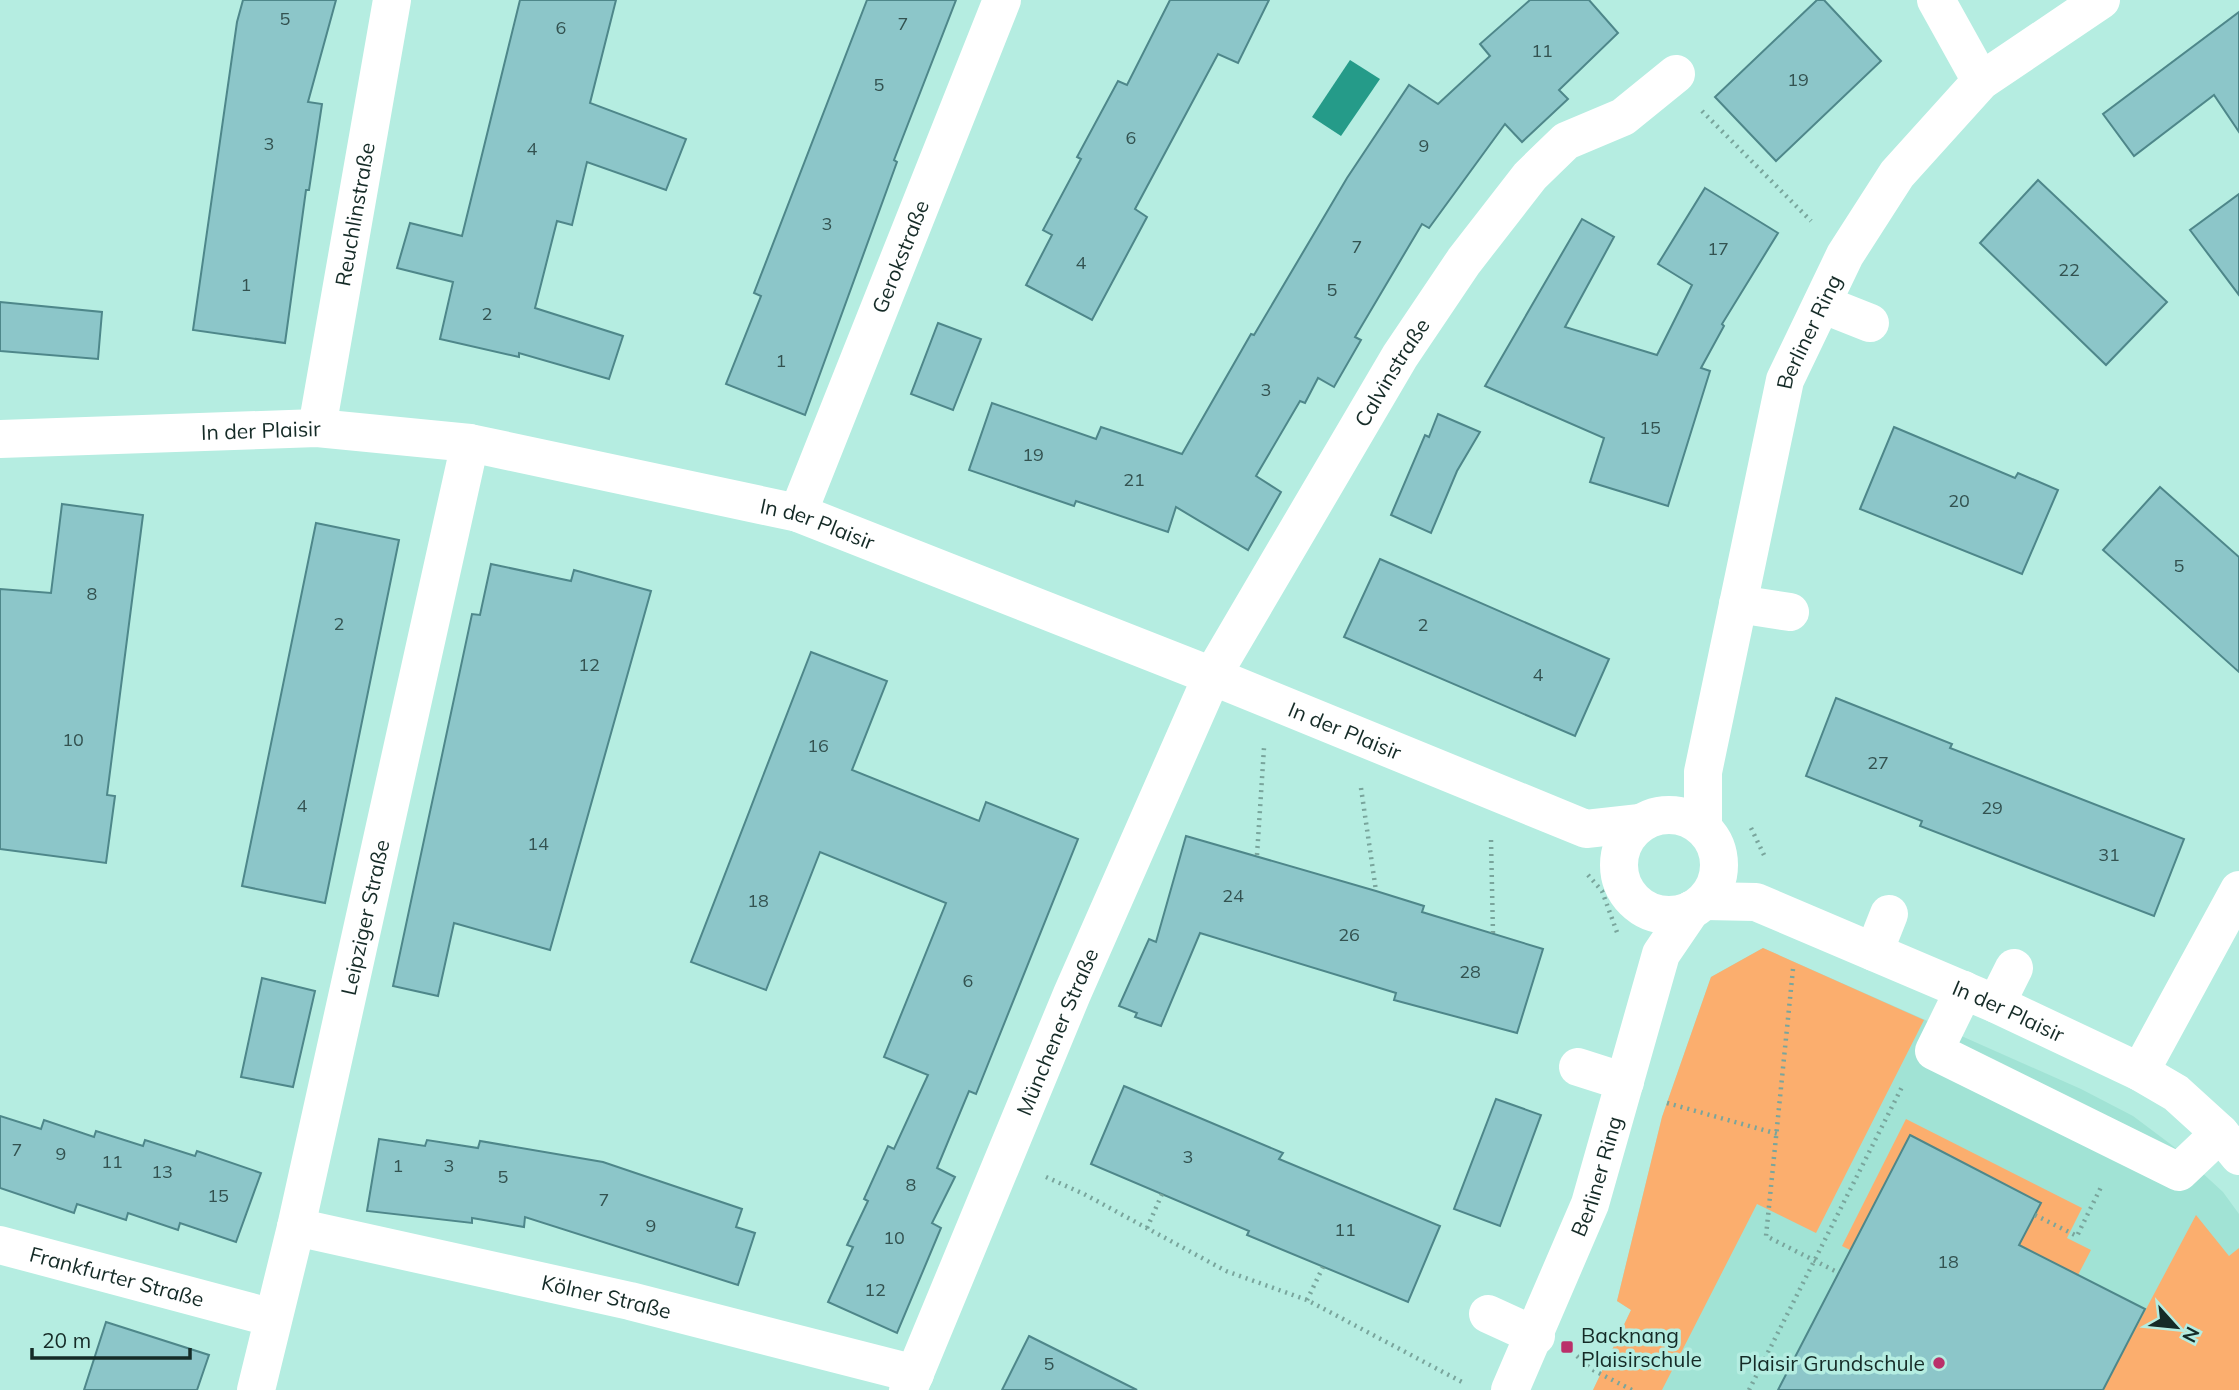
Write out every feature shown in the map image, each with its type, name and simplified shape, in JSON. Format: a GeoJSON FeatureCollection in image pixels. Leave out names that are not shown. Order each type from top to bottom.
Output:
{"type":"FeatureCollection","features":[{"type":"Feature","properties":{"kind":"street","name":"Reuchlinstraße"},"geometry":{"type":"LineString","coordinates":[[317,428],[392,0]]}},
{"type":"Feature","properties":{"kind":"street","name":"Gerokstraße"},"geometry":{"type":"LineString","coordinates":[[798,513],[1002,0]]}},
{"type":"Feature","properties":{"kind":"street"},"geometry":{"type":"LineString","coordinates":[[1936,0],[1981,81]]}},
{"type":"Feature","properties":{"kind":"street","name":"Berliner Ring"},"geometry":{"type":"LineString","coordinates":[[1671,821],[1703,772],[1785,380],[1845,255],[1897,174],[1981,81],[2101,0]]}},
{"type":"Feature","properties":{"kind":"street","name":"Calvinstraße"},"geometry":{"type":"LineString","coordinates":[[1212,676],[1296,565],[1400,356],[1464,261],[1530,176],[1566,141],[1623,117],[1676,74]]}},
{"type":"Feature","properties":{"kind":"street"},"geometry":{"type":"LineString","coordinates":[[1822,304],[1870,323]]}},
{"type":"Feature","properties":{"kind":"street","name":"In der Plaisir"},"geometry":{"type":"LineString","coordinates":[[0,439],[317,428],[470,443],[798,513],[1212,676],[1586,829],[1618,867]]}},
{"type":"Feature","properties":{"kind":"street","name":"Leipziger Straße"},"geometry":{"type":"LineString","coordinates":[[256,1390],[296,1227],[470,443]]}},
{"type":"Feature","properties":{"kind":"street"},"geometry":{"type":"LineString","coordinates":[[1738,604],[1790,612]]}},
{"type":"Feature","properties":{"kind":"street","name":"Münchener Straße"},"geometry":{"type":"LineString","coordinates":[[911,1382],[1212,676]]}},
{"type":"Feature","properties":{"kind":"street","name":"In der Plaisir"},"geometry":{"type":"LineString","coordinates":[[1586,829],[1671,821]]}},
{"type":"Feature","properties":{"kind":"street"},"geometry":{"type":"LineString","coordinates":[[1643,908],[1659,914],[1675,915],[1705,894],[1719,855],[1713,840],[1671,821],[1628,835],[1618,867],[1622,883],[1643,908],[1661,954]]}},
{"type":"Feature","properties":{"kind":"street"},"geometry":{"type":"LineString","coordinates":[[2140,1072],[2236,875]]}},
{"type":"Feature","properties":{"kind":"street","name":"In der Plaisir"},"geometry":{"type":"LineString","coordinates":[[1705,894],[1756,902],[1980,997],[2140,1072],[2176,1093],[2229,1144]]}},
{"type":"Feature","properties":{"kind":"street","name":"Berliner Ring"},"geometry":{"type":"LineString","coordinates":[[1510,1390],[1536,1336],[1590,1204],[1661,954],[1705,894]]}},
{"type":"Feature","properties":{"kind":"street"},"geometry":{"type":"LineString","coordinates":[[1874,952],[1889,914]]}},
{"type":"Feature","properties":{"kind":"street"},"geometry":{"type":"LineString","coordinates":[[2014,968],[1980,997],[1934,1051],[2179,1172],[2229,1144]]}},
{"type":"Feature","properties":{"kind":"street"},"geometry":{"type":"LineString","coordinates":[[1578,1067],[1625,1083]]}},
{"type":"Feature","properties":{"kind":"street","name":"Kölner Straße"},"geometry":{"type":"LineString","coordinates":[[296,1227],[630,1301],[911,1382]]}},
{"type":"Feature","properties":{"kind":"street","name":"Frankfurter Straße"},"geometry":{"type":"LineString","coordinates":[[0,1245],[64,1275],[273,1318]]}},
{"type":"Feature","properties":{"kind":"street"},"geometry":{"type":"LineString","coordinates":[[1488,1314],[1536,1336]]}},
{"type":"Feature","properties":{"kind":"path"},"geometry":{"type":"LineString","coordinates":[[1696,106],[1811,221]]}},
{"type":"Feature","properties":{"kind":"path"},"geometry":{"type":"LineString","coordinates":[[1256,855],[1265,739],[1279,704]]}},
{"type":"Feature","properties":{"kind":"path"},"geometry":{"type":"LineString","coordinates":[[1376,743],[1360,784],[1376,891]]}},
{"type":"Feature","properties":{"kind":"path"},"geometry":{"type":"LineString","coordinates":[[1493,934],[1490,827],[1504,795]]}},
{"type":"Feature","properties":{"kind":"path"},"geometry":{"type":"LineString","coordinates":[[1794,962],[1766,1236],[1839,1273]]}},
{"type":"Feature","properties":{"kind":"path"},"geometry":{"type":"LineString","coordinates":[[1749,1390],[1907,1077]]}},
{"type":"Feature","properties":{"kind":"path"},"geometry":{"type":"LineString","coordinates":[[1660,1101],[1778,1134]]}},
{"type":"Feature","properties":{"kind":"path"},"geometry":{"type":"LineString","coordinates":[[1004,1159],[1084,1194],[1226,1271],[1307,1300],[1462,1382]]}},
{"type":"Feature","properties":{"kind":"path"},"geometry":{"type":"LineString","coordinates":[[1147,1228],[1162,1194]]}},
{"type":"Feature","properties":{"kind":"path"},"geometry":{"type":"LineString","coordinates":[[2035,1214],[2077,1237],[2088,1212]]}},
{"type":"Feature","properties":{"kind":"path"},"geometry":{"type":"LineString","coordinates":[[1307,1300],[1323,1267]]}},
{"type":"Feature","properties":{"kind":"path"},"geometry":{"type":"LineString","coordinates":[[1591,1369],[1632,1390]]}},
{"type":"Feature","properties":{"kind":"shaded area"},"geometry":{"type":"Polygon","coordinates":[[[1350,60],[1380,79],[1341,136],[1312,117],[1350,60]]]}},
{"type":"Feature","properties":{"kind":"shaded area"},"geometry":{"type":"Polygon","coordinates":[[[1763,948],[2081,1089],[2133,1116],[2173,1146],[2223,1192],[2239,1214],[2239,1372],[2230,1390],[1593,1390],[1631,1310],[1617,1301],[1662,1117],[1711,977],[1763,948]]]}},
{"type":"Feature","properties":{"kind":"shaded area"},"geometry":{"type":"Polygon","coordinates":[[[1763,948],[1924,1020],[1816,1233],[1757,1204],[1662,1390],[1593,1390],[1631,1310],[1617,1301],[1662,1117],[1711,977],[1763,948]]]}},
{"type":"Feature","properties":{"kind":"shaded area"},"geometry":{"type":"Polygon","coordinates":[[[1906,1119],[2082,1208],[2067,1238],[2091,1250],[2078,1275],[2019,1245],[2040,1204],[1910,1135],[1850,1250],[1842,1246],[1906,1119]]]}},
{"type":"Feature","properties":{"kind":"shaded area"},"geometry":{"type":"Polygon","coordinates":[[[2196,1215],[2229,1256],[2239,1248],[2239,1390],[2103,1390],[2196,1215]]]}},
{"type":"Feature","properties":{"kind":"building"},"geometry":{"type":"Polygon","coordinates":[[[243,0],[336,0],[308,102],[322,104],[309,190],[306,190],[285,343],[193,330],[237,22],[243,0]]]}},
{"type":"Feature","properties":{"kind":"building"},"geometry":{"type":"Polygon","coordinates":[[[520,0],[616,0],[590,103],[686,139],[666,190],[587,162],[572,225],[557,221],[535,308],[623,336],[609,379],[519,353],[519,357],[440,339],[453,282],[397,268],[410,223],[462,236],[520,0]]]}},
{"type":"Feature","properties":{"kind":"building"},"geometry":{"type":"Polygon","coordinates":[[[867,0],[956,0],[894,160],[897,162],[805,415],[726,384],[761,296],[754,293],[867,0]]]}},
{"type":"Feature","properties":{"kind":"building"},"geometry":{"type":"Polygon","coordinates":[[[1170,0],[1269,0],[1238,63],[1218,54],[1135,209],[1147,217],[1092,320],[1026,285],[1052,235],[1043,230],[1081,159],[1077,157],[1118,81],[1127,85],[1170,0]]]}},
{"type":"Feature","properties":{"kind":"building"},"geometry":{"type":"Polygon","coordinates":[[[1530,0],[1589,0],[1618,33],[1559,90],[1568,99],[1522,142],[1505,124],[1429,228],[1422,224],[1355,337],[1361,340],[1334,387],[1318,378],[1305,403],[1300,401],[1256,476],[1281,492],[1248,550],[1176,507],[1168,532],[1076,501],[1074,506],[969,470],[992,403],[1096,439],[1101,427],[1182,454],[1251,334],[1254,335],[1347,178],[1409,85],[1438,104],[1490,56],[1480,44],[1530,0]]]}},
{"type":"Feature","properties":{"kind":"building"},"geometry":{"type":"Polygon","coordinates":[[[1817,0],[1824,0],[1881,61],[1776,161],[1715,97],[1817,0]]]}},
{"type":"Feature","properties":{"kind":"building"},"geometry":{"type":"Polygon","coordinates":[[[2239,12],[2239,132],[2214,95],[2134,156],[2103,114],[2239,12]]]}},
{"type":"Feature","properties":{"kind":"building"},"geometry":{"type":"Polygon","coordinates":[[[2038,180],[2167,302],[2106,365],[1980,243],[2038,180]]]}},
{"type":"Feature","properties":{"kind":"building"},"geometry":{"type":"Polygon","coordinates":[[[1705,188],[1778,233],[1722,324],[1724,326],[1701,368],[1710,371],[1668,506],[1590,482],[1604,438],[1485,386],[1582,219],[1614,237],[1565,327],[1657,355],[1692,285],[1658,264],[1705,188]]]}},
{"type":"Feature","properties":{"kind":"building"},"geometry":{"type":"Polygon","coordinates":[[[2239,194],[2239,295],[2190,230],[2239,194]]]}},
{"type":"Feature","properties":{"kind":"building"},"geometry":{"type":"Polygon","coordinates":[[[0,302],[102,312],[98,359],[0,351],[0,302]]]}},
{"type":"Feature","properties":{"kind":"building"},"geometry":{"type":"Polygon","coordinates":[[[938,323],[981,339],[953,410],[911,394],[938,323]]]}},
{"type":"Feature","properties":{"kind":"building"},"geometry":{"type":"Polygon","coordinates":[[[1438,414],[1480,432],[1457,471],[1431,533],[1391,515],[1425,435],[1429,437],[1438,414]]]}},
{"type":"Feature","properties":{"kind":"building"},"geometry":{"type":"Polygon","coordinates":[[[1894,427],[2015,478],[2018,473],[2058,490],[2022,574],[1860,509],[1894,427]]]}},
{"type":"Feature","properties":{"kind":"building"},"geometry":{"type":"Polygon","coordinates":[[[2160,487],[2239,557],[2239,672],[2103,550],[2160,487]]]}},
{"type":"Feature","properties":{"kind":"building"},"geometry":{"type":"Polygon","coordinates":[[[62,504],[143,515],[107,795],[115,796],[106,863],[0,849],[0,589],[51,593],[62,504]]]}},
{"type":"Feature","properties":{"kind":"building"},"geometry":{"type":"Polygon","coordinates":[[[316,523],[399,540],[325,903],[242,886],[316,523]]]}},
{"type":"Feature","properties":{"kind":"building"},"geometry":{"type":"Polygon","coordinates":[[[1380,559],[1609,659],[1575,736],[1344,637],[1380,559]]]}},
{"type":"Feature","properties":{"kind":"building"},"geometry":{"type":"Polygon","coordinates":[[[491,564],[571,581],[574,570],[651,591],[550,950],[454,923],[438,996],[393,986],[472,614],[480,615],[491,564]]]}},
{"type":"Feature","properties":{"kind":"building"},"geometry":{"type":"Polygon","coordinates":[[[811,652],[887,681],[852,770],[979,821],[986,802],[1078,839],[976,1094],[969,1091],[937,1168],[955,1177],[932,1223],[941,1228],[897,1333],[828,1302],[853,1247],[847,1245],[868,1201],[864,1199],[888,1146],[894,1149],[928,1075],[884,1057],[946,903],[820,852],[766,990],[691,962],[811,652]]]}},
{"type":"Feature","properties":{"kind":"building"},"geometry":{"type":"Polygon","coordinates":[[[1836,698],[1952,744],[1950,748],[2184,839],[2154,916],[1920,826],[1922,821],[1806,776],[1836,698]]]}},
{"type":"Feature","properties":{"kind":"building"},"geometry":{"type":"Polygon","coordinates":[[[1186,836],[1424,906],[1422,912],[1543,949],[1517,1033],[1394,1000],[1396,993],[1200,933],[1161,1026],[1135,1017],[1137,1013],[1119,1006],[1149,939],[1156,942],[1186,836]]]}},
{"type":"Feature","properties":{"kind":"building"},"geometry":{"type":"Polygon","coordinates":[[[262,978],[315,991],[293,1087],[241,1077],[262,978]]]}},
{"type":"Feature","properties":{"kind":"building"},"geometry":{"type":"Polygon","coordinates":[[[1124,1086],[1283,1153],[1279,1159],[1440,1226],[1408,1302],[1247,1235],[1249,1231],[1091,1164],[1124,1086]]]}},
{"type":"Feature","properties":{"kind":"building"},"geometry":{"type":"Polygon","coordinates":[[[1496,1099],[1541,1115],[1500,1226],[1454,1209],[1496,1099]]]}},
{"type":"Feature","properties":{"kind":"building"},"geometry":{"type":"Polygon","coordinates":[[[0,1116],[41,1129],[44,1120],[94,1137],[96,1131],[143,1146],[145,1140],[195,1156],[197,1151],[261,1173],[236,1242],[180,1223],[178,1230],[128,1213],[126,1220],[77,1204],[74,1213],[0,1188],[0,1116]]]}},
{"type":"Feature","properties":{"kind":"building"},"geometry":{"type":"Polygon","coordinates":[[[1910,1135],[2041,1203],[2019,1245],[2145,1309],[2103,1390],[1778,1390],[1910,1135]]]}},
{"type":"Feature","properties":{"kind":"building"},"geometry":{"type":"Polygon","coordinates":[[[379,1139],[425,1146],[427,1140],[478,1148],[480,1141],[603,1162],[742,1209],[736,1227],[755,1233],[738,1285],[525,1217],[524,1227],[472,1218],[472,1223],[367,1211],[379,1139]]]}},
{"type":"Feature","properties":{"kind":"building"},"geometry":{"type":"Polygon","coordinates":[[[106,1322],[209,1355],[197,1390],[84,1390],[106,1322]]]}},
{"type":"Feature","properties":{"kind":"building"},"geometry":{"type":"Polygon","coordinates":[[[1029,1336],[1137,1390],[1002,1390],[1029,1336]]]}},
{"type":"Feature","properties":{"kind":"place","name":"Backnang Plaisirschule"},"geometry":{"type":"Point","coordinates":[1567,1347]}},
{"type":"Feature","properties":{"kind":"place","name":"Plaisir Grundschule"},"geometry":{"type":"Point","coordinates":[1939,1363]}}]}
